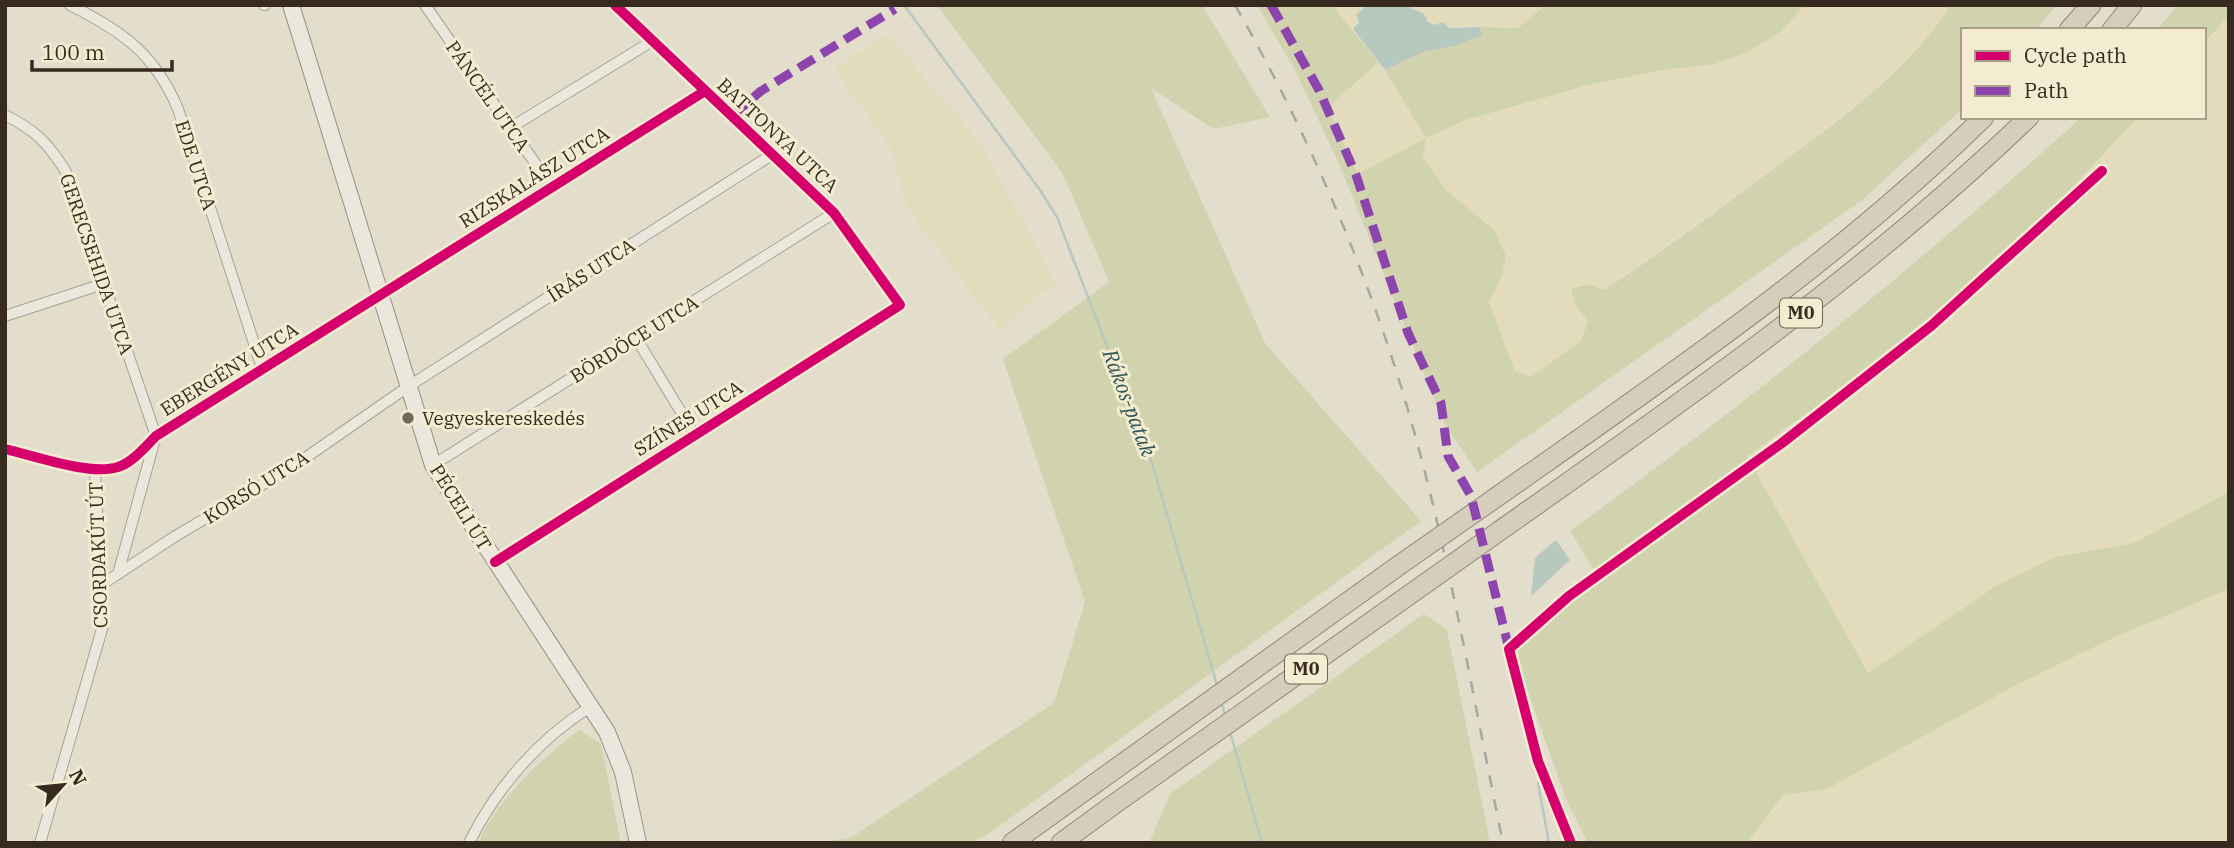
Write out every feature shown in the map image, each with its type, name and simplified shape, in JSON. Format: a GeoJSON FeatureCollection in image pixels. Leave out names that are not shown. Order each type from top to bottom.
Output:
{"type":"FeatureCollection","features":[{"type":"Feature","properties":{"kind":"highway"},"geometry":{"type":"LineString","coordinates":[[2071,28],[2091,5]]}},
{"type":"Feature","properties":{"kind":"highway"},"geometry":{"type":"LineString","coordinates":[[2114,28],[2132,5]]}},
{"type":"Feature","properties":{"kind":"highway","name":"M0"},"geometry":{"type":"LineString","coordinates":[[1013,843],[1778,293],[1883,209],[1982,119]]}},
{"type":"Feature","properties":{"kind":"highway","name":"M0"},"geometry":{"type":"LineString","coordinates":[[1061,843],[1498,532],[1837,286],[1954,188],[2027,119]]}},
{"type":"Feature","properties":{"kind":"highway"},"geometry":{"type":"LineString","coordinates":[[1002,843],[1044,820]]}},
{"type":"Feature","properties":{"kind":"main road","name":"PÉCELI ÚT"},"geometry":{"type":"LineString","coordinates":[[291,5],[433,466],[590,707],[617,755],[637,841]]}},
{"type":"Feature","properties":{"kind":"street","name":"EDE UTCA"},"geometry":{"type":"LineString","coordinates":[[70,5],[105,23],[140,48],[166,80],[178,109],[262,368]]}},
{"type":"Feature","properties":{"kind":"street","name":"PÁNCÉL UTCA"},"geometry":{"type":"LineString","coordinates":[[425,5],[551,186]]}},
{"type":"Feature","properties":{"kind":"street","name":"BATTONYA UTCA"},"geometry":{"type":"LineString","coordinates":[[615,5],[834,213],[900,305]]}},
{"type":"Feature","properties":{"kind":"street"},"geometry":{"type":"LineString","coordinates":[[510,128],[654,40]]}},
{"type":"Feature","properties":{"kind":"street","name":"RIZSKALÁSZ UTCA"},"geometry":{"type":"LineString","coordinates":[[382,294],[705,90]]}},
{"type":"Feature","properties":{"kind":"street","name":"GERECSEHIDA UTCA"},"geometry":{"type":"LineString","coordinates":[[5,115],[32,128],[52,149],[65,170],[156,436]]}},
{"type":"Feature","properties":{"kind":"street","name":"ÍRÁS UTCA"},"geometry":{"type":"LineString","coordinates":[[409,387],[773,154]]}},
{"type":"Feature","properties":{"kind":"street"},"geometry":{"type":"LineString","coordinates":[[1571,843],[1538,761],[1509,649],[1569,596],[1782,443],[1931,326],[2102,171]]}},
{"type":"Feature","properties":{"kind":"street","name":"BÖRDÖCE UTCA"},"geometry":{"type":"LineString","coordinates":[[433,466],[834,213]]}},
{"type":"Feature","properties":{"kind":"street"},"geometry":{"type":"LineString","coordinates":[[5,316],[106,284]]}},
{"type":"Feature","properties":{"kind":"street","name":"EBERGÉNY UTCA"},"geometry":{"type":"LineString","coordinates":[[95,469],[119,467],[141,453],[156,436],[382,294]]}},
{"type":"Feature","properties":{"kind":"street","name":"SZÍNES UTCA"},"geometry":{"type":"LineString","coordinates":[[495,562],[900,305]]}},
{"type":"Feature","properties":{"kind":"street"},"geometry":{"type":"LineString","coordinates":[[636,338],[695,435]]}},
{"type":"Feature","properties":{"kind":"street","name":"KORSÓ UTCA"},"geometry":{"type":"LineString","coordinates":[[102,584],[295,465],[409,387]]}},
{"type":"Feature","properties":{"kind":"street"},"geometry":{"type":"LineString","coordinates":[[118,574],[156,436]]}},
{"type":"Feature","properties":{"kind":"street"},"geometry":{"type":"LineString","coordinates":[[5,449],[95,469]]}},
{"type":"Feature","properties":{"kind":"street","name":"CSORDAKÚT ÚT"},"geometry":{"type":"LineString","coordinates":[[40,843],[102,629],[95,469]]}},
{"type":"Feature","properties":{"kind":"street"},"geometry":{"type":"LineString","coordinates":[[469,843],[493,802],[528,756],[590,707]]}},
{"type":"Feature","properties":{"kind":"shaded area"},"geometry":{"type":"Polygon","coordinates":[[[1332,5],[1367,5],[1362,8],[1353,29],[1332,5]]]}},
{"type":"Feature","properties":{"kind":"shaded area"},"geometry":{"type":"Polygon","coordinates":[[[1367,5],[1404,5],[1424,14],[1428,22],[1435,25],[1442,22],[1450,28],[1480,27],[1482,35],[1454,46],[1423,52],[1385,70],[1353,29],[1359,22],[1356,15],[1367,5]]]}},
{"type":"Feature","properties":{"kind":"shaded area"},"geometry":{"type":"Polygon","coordinates":[[[1404,5],[1546,5],[1518,28],[1435,25],[1404,5]]]}},
{"type":"Feature","properties":{"kind":"shaded area"},"geometry":{"type":"Polygon","coordinates":[[[1805,5],[1944,5],[1948,10],[1927,41],[1863,99],[1802,147],[1604,290],[1588,284],[1575,305],[1588,321],[1581,341],[1531,377],[1515,371],[1489,302],[1502,276],[1506,256],[1494,230],[1446,190],[1423,158],[1426,139],[1358,174],[1328,108],[1378,62],[1403,96],[1426,138],[1466,120],[1588,85],[1662,70],[1715,64],[1745,53],[1779,33],[1805,5]]]}},
{"type":"Feature","properties":{"kind":"shaded area"},"geometry":{"type":"Polygon","coordinates":[[[2229,15],[2229,492],[2134,543],[2056,557],[1868,674],[1747,455],[1870,368],[2033,229],[2136,119],[2206,119],[2206,41],[2229,15]]]}},
{"type":"Feature","properties":{"kind":"shaded area"},"geometry":{"type":"Polygon","coordinates":[[[887,34],[980,142],[1056,282],[1000,330],[907,208],[892,149],[833,69],[887,34]]]}},
{"type":"Feature","properties":{"kind":"shaded area"},"geometry":{"type":"Polygon","coordinates":[[[1556,540],[1570,560],[1531,596],[1535,558],[1556,540]]]}},
{"type":"Feature","properties":{"kind":"shaded area"},"geometry":{"type":"Polygon","coordinates":[[[2229,589],[2229,843],[1747,843],[1783,795],[1827,789],[2018,684],[2115,637],[2229,589]]]}},
{"type":"Feature","properties":{"kind":"green space"},"geometry":{"type":"Polygon","coordinates":[[[937,5],[1202,5],[1270,117],[1214,129],[1151,88],[1265,343],[1421,521],[987,835],[970,843],[818,843],[850,838],[1054,703],[1085,602],[1003,359],[1109,282],[1063,174],[937,5]]]}},
{"type":"Feature","properties":{"kind":"green space"},"geometry":{"type":"Polygon","coordinates":[[[1257,5],[1332,5],[1378,62],[1328,108],[1358,174],[1426,138],[1423,158],[1446,190],[1494,230],[1506,256],[1502,276],[1489,302],[1515,371],[1531,377],[1581,341],[1588,321],[1575,305],[1571,289],[1588,284],[1604,290],[1684,235],[1837,122],[1886,81],[1908,58],[1948,10],[1944,5],[2057,5],[2038,28],[1961,28],[1961,110],[1862,200],[1477,472],[1445,425],[1340,166],[1294,68],[1257,5]]]}},
{"type":"Feature","properties":{"kind":"green space"},"geometry":{"type":"Polygon","coordinates":[[[1546,5],[1805,5],[1779,33],[1745,53],[1715,64],[1662,70],[1588,85],[1466,120],[1426,138],[1385,70],[1423,52],[1454,46],[1481,35],[1480,27],[1518,28],[1546,5]]]}},
{"type":"Feature","properties":{"kind":"green space"},"geometry":{"type":"Polygon","coordinates":[[[2178,5],[2229,5],[2229,15],[2206,41],[2206,28],[2159,28],[2178,5]]]}},
{"type":"Feature","properties":{"kind":"green space"},"geometry":{"type":"Polygon","coordinates":[[[2080,119],[2136,119],[2033,229],[1870,368],[1747,456],[1868,673],[1999,584],[2056,557],[2134,543],[2229,492],[2229,589],[2115,637],[2018,684],[1827,789],[1783,795],[1747,843],[1588,843],[1566,799],[1511,644],[1594,570],[1570,531],[1767,383],[2021,172],[2080,119]]]}},
{"type":"Feature","properties":{"kind":"green space"},"geometry":{"type":"Polygon","coordinates":[[[1424,614],[1447,630],[1490,843],[1149,843],[1170,794],[1424,614]]]}},
{"type":"Feature","properties":{"kind":"green space"},"geometry":{"type":"Polygon","coordinates":[[[579,730],[601,744],[621,843],[478,843],[509,795],[549,754],[579,730]]]}},
{"type":"Feature","properties":{"kind":"waterway","name":"Rákos-patak"},"geometry":{"type":"LineString","coordinates":[[904,5],[1057,217],[1151,460],[1217,685]]}},
{"type":"Feature","properties":{"kind":"waterway","name":"Rákos-patak"},"geometry":{"type":"LineString","coordinates":[[1221,701],[1225,715]]}},
{"type":"Feature","properties":{"kind":"waterway","name":"Rákos-patak"},"geometry":{"type":"LineString","coordinates":[[1230,732],[1262,843]]}},
{"type":"Feature","properties":{"kind":"waterway"},"geometry":{"type":"LineString","coordinates":[[1538,783],[1549,843]]}},
{"type":"Feature","properties":{"kind":"railway"},"geometry":{"type":"LineString","coordinates":[[1235,5],[1261,51],[1330,194],[1369,293],[1403,393],[1446,560],[1503,843]]}},
{"type":"Feature","properties":{"kind":"marked path"},"geometry":{"type":"LineString","coordinates":[[1271,5],[1319,90],[1356,175],[1408,333],[1441,403],[1448,456],[1471,496],[1509,649]]}},
{"type":"Feature","properties":{"kind":"marked path"},"geometry":{"type":"LineString","coordinates":[[733,115],[761,91],[895,9]]}},
{"type":"Feature","properties":{"kind":"cycle path"},"geometry":{"type":"LineString","coordinates":[[495,562],[900,305],[834,213],[615,5]]}},
{"type":"Feature","properties":{"kind":"cycle path"},"geometry":{"type":"LineString","coordinates":[[5,449],[93,469],[118,467],[129,462],[156,436],[705,91]]}},
{"type":"Feature","properties":{"kind":"cycle path"},"geometry":{"type":"LineString","coordinates":[[1571,843],[1538,761],[1509,649],[1569,596],[1782,443],[1931,326],[2102,171]]}},
{"type":"Feature","properties":{"kind":"place","name":"Vegyeskereskedés"},"geometry":{"type":"Point","coordinates":[408,418]}}]}
